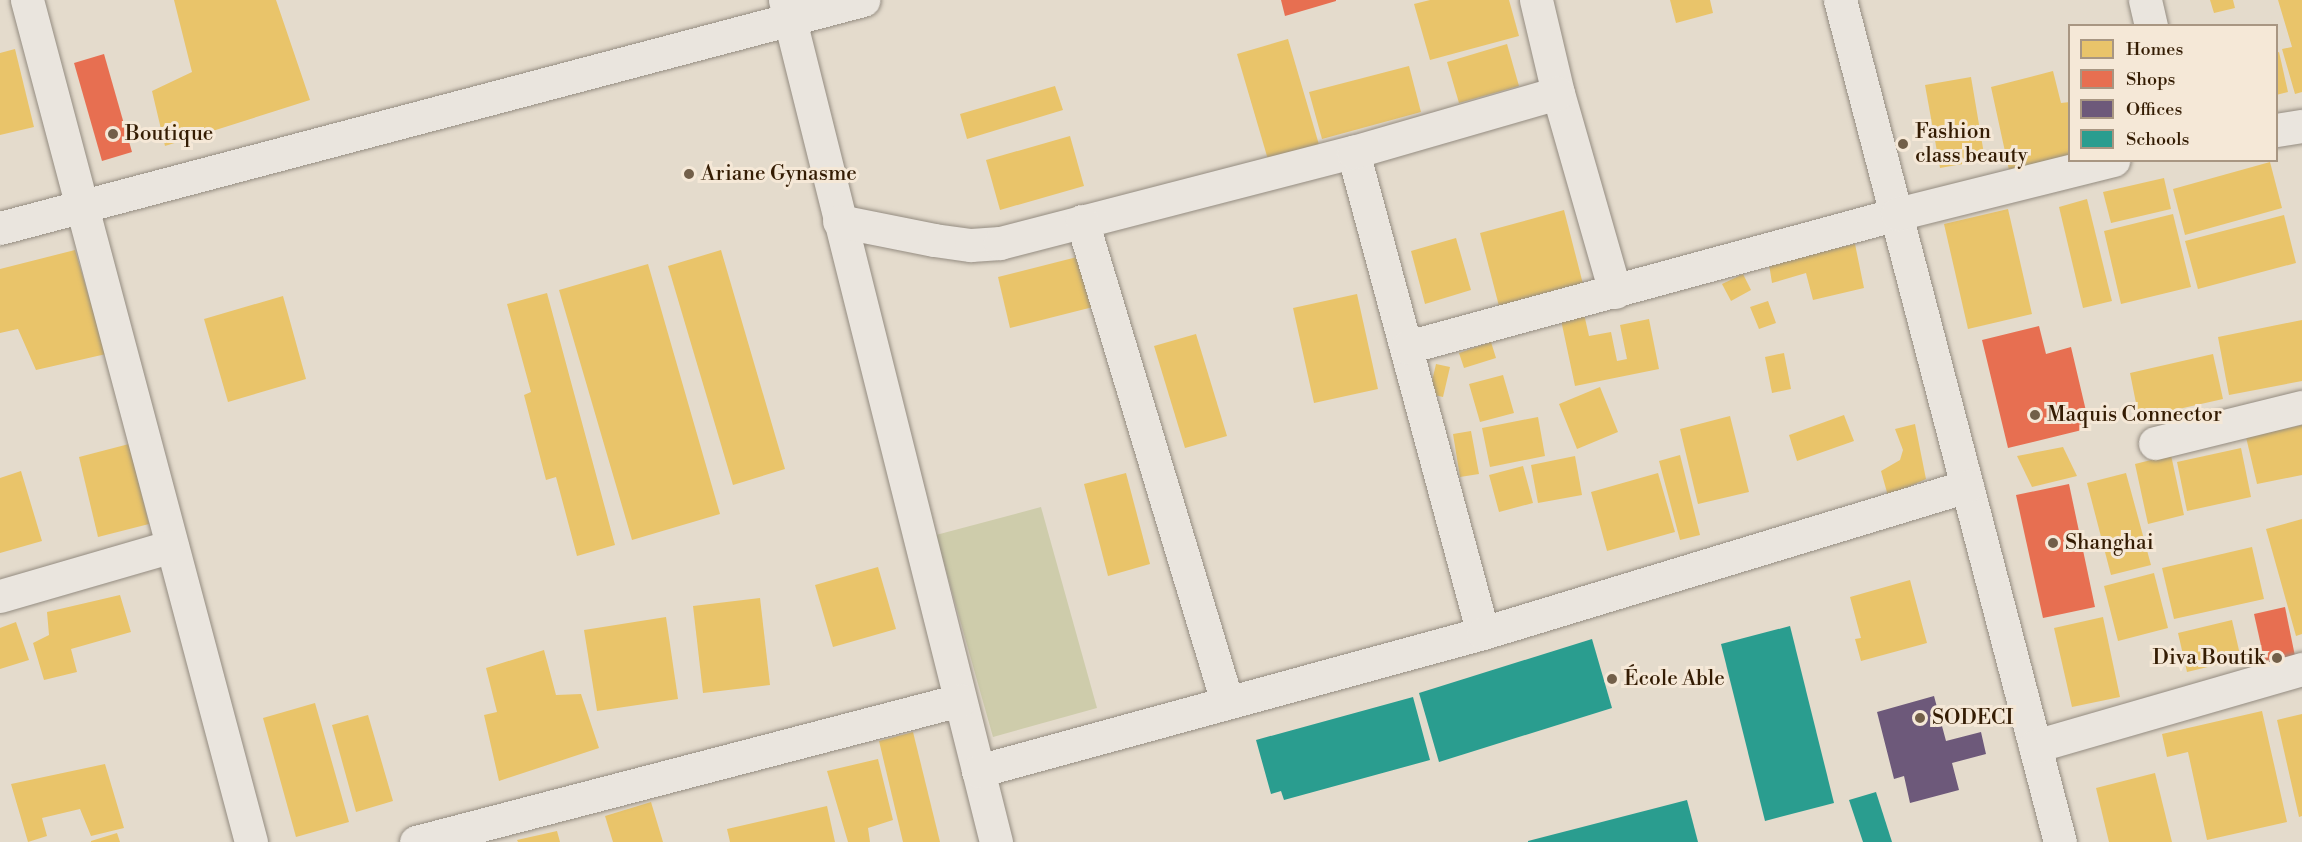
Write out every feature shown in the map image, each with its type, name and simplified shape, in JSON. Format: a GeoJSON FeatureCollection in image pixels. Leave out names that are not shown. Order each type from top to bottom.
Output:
{"type":"FeatureCollection","features":[{"type":"Feature","properties":{"kind":"street"},"geometry":{"type":"LineString","coordinates":[[27,0],[251,842]]}},
{"type":"Feature","properties":{"kind":"street"},"geometry":{"type":"LineString","coordinates":[[0,228],[787,10],[863,0]]}},
{"type":"Feature","properties":{"kind":"street"},"geometry":{"type":"LineString","coordinates":[[1536,0],[1558,93],[1615,292]]}},
{"type":"Feature","properties":{"kind":"street"},"geometry":{"type":"LineString","coordinates":[[1840,0],[2060,842]]}},
{"type":"Feature","properties":{"kind":"street"},"geometry":{"type":"LineString","coordinates":[[2145,0],[2151,24]]}},
{"type":"Feature","properties":{"kind":"street"},"geometry":{"type":"LineString","coordinates":[[787,10],[996,842]]}},
{"type":"Feature","properties":{"kind":"street"},"geometry":{"type":"LineString","coordinates":[[839,221],[971,245],[1000,243],[1353,152],[1558,93]]}},
{"type":"Feature","properties":{"kind":"street"},"geometry":{"type":"LineString","coordinates":[[2278,130],[2302,126]]}},
{"type":"Feature","properties":{"kind":"street"},"geometry":{"type":"LineString","coordinates":[[1353,152],[1483,633]]}},
{"type":"Feature","properties":{"kind":"street"},"geometry":{"type":"LineString","coordinates":[[1407,347],[1897,214],[2106,162]]}},
{"type":"Feature","properties":{"kind":"street"},"geometry":{"type":"LineString","coordinates":[[1082,221],[1227,702]]}},
{"type":"Feature","properties":{"kind":"street"},"geometry":{"type":"LineString","coordinates":[[2155,443],[2302,407]]}},
{"type":"Feature","properties":{"kind":"street"},"geometry":{"type":"LineString","coordinates":[[978,771],[1483,633],[1967,486]]}},
{"type":"Feature","properties":{"kind":"street"},"geometry":{"type":"LineString","coordinates":[[0,596],[172,546]]}},
{"type":"Feature","properties":{"kind":"street"},"geometry":{"type":"LineString","coordinates":[[2035,747],[2302,669]]}},
{"type":"Feature","properties":{"kind":"street"},"geometry":{"type":"LineString","coordinates":[[416,842],[960,700]]}},
{"type":"Feature","properties":{"kind":"shaded area"},"geometry":{"type":"Polygon","coordinates":[[[1041,507],[1097,708],[993,737],[936,535],[1041,507]]]}},
{"type":"Feature","properties":{"kind":"building: Homes"},"geometry":{"type":"Polygon","coordinates":[[[174,0],[276,0],[310,100],[165,146],[152,91],[192,72],[174,0]]]}},
{"type":"Feature","properties":{"kind":"building: Homes"},"geometry":{"type":"Polygon","coordinates":[[[1430,0],[1509,0],[1519,36],[1430,60],[1414,4],[1430,0]]]}},
{"type":"Feature","properties":{"kind":"building: Homes"},"geometry":{"type":"Polygon","coordinates":[[[1670,0],[1710,0],[1713,13],[1676,23],[1670,0]]]}},
{"type":"Feature","properties":{"kind":"building: Homes"},"geometry":{"type":"Polygon","coordinates":[[[2210,0],[2233,0],[2235,8],[2214,13],[2210,0]]]}},
{"type":"Feature","properties":{"kind":"building: Homes"},"geometry":{"type":"Polygon","coordinates":[[[2278,0],[2302,0],[2302,92],[2295,94],[2282,49],[2292,47],[2278,0]]]}},
{"type":"Feature","properties":{"kind":"building: Homes"},"geometry":{"type":"Polygon","coordinates":[[[1288,39],[1320,148],[1269,163],[1237,54],[1288,39]]]}},
{"type":"Feature","properties":{"kind":"building: Homes"},"geometry":{"type":"Polygon","coordinates":[[[1507,44],[1519,86],[1459,103],[1447,62],[1507,44]]]}},
{"type":"Feature","properties":{"kind":"building: Homes"},"geometry":{"type":"Polygon","coordinates":[[[15,49],[34,127],[0,135],[0,53],[15,49]]]}},
{"type":"Feature","properties":{"kind":"building: Homes"},"geometry":{"type":"Polygon","coordinates":[[[2278,52],[2288,92],[2278,94],[2278,52]]]}},
{"type":"Feature","properties":{"kind":"building: Homes"},"geometry":{"type":"Polygon","coordinates":[[[1409,66],[1421,112],[1322,139],[1309,92],[1409,66]]]}},
{"type":"Feature","properties":{"kind":"building: Homes"},"geometry":{"type":"Polygon","coordinates":[[[2053,71],[2061,103],[2068,102],[2068,155],[2009,170],[1991,87],[2053,71]]]}},
{"type":"Feature","properties":{"kind":"building: Homes"},"geometry":{"type":"Polygon","coordinates":[[[1971,77],[1985,160],[1940,168],[1925,85],[1971,77]]]}},
{"type":"Feature","properties":{"kind":"building: Homes"},"geometry":{"type":"Polygon","coordinates":[[[1055,86],[1063,110],[967,139],[960,114],[1055,86]]]}},
{"type":"Feature","properties":{"kind":"building: Homes"},"geometry":{"type":"Polygon","coordinates":[[[1070,136],[1084,186],[1000,210],[986,160],[1070,136]]]}},
{"type":"Feature","properties":{"kind":"building: Homes"},"geometry":{"type":"Polygon","coordinates":[[[2270,162],[2282,208],[2185,235],[2173,189],[2270,162]]]}},
{"type":"Feature","properties":{"kind":"building: Homes"},"geometry":{"type":"Polygon","coordinates":[[[2164,178],[2171,209],[2111,223],[2103,192],[2164,178]]]}},
{"type":"Feature","properties":{"kind":"building: Homes"},"geometry":{"type":"Polygon","coordinates":[[[2087,199],[2112,301],[2083,308],[2059,207],[2087,199]]]}},
{"type":"Feature","properties":{"kind":"building: Homes"},"geometry":{"type":"Polygon","coordinates":[[[2008,209],[2032,314],[1968,329],[1944,224],[2008,209]]]}},
{"type":"Feature","properties":{"kind":"building: Homes"},"geometry":{"type":"Polygon","coordinates":[[[1564,210],[1583,284],[1499,306],[1480,233],[1564,210]]]}},
{"type":"Feature","properties":{"kind":"building: Homes"},"geometry":{"type":"Polygon","coordinates":[[[2173,214],[2191,287],[2121,304],[2104,231],[2173,214]]]}},
{"type":"Feature","properties":{"kind":"building: Homes"},"geometry":{"type":"Polygon","coordinates":[[[2284,215],[2296,263],[2198,289],[2185,241],[2284,215]]]}},
{"type":"Feature","properties":{"kind":"building: Homes"},"geometry":{"type":"Polygon","coordinates":[[[1456,238],[1471,290],[1425,304],[1411,251],[1456,238]]]}},
{"type":"Feature","properties":{"kind":"building: Homes"},"geometry":{"type":"Polygon","coordinates":[[[1855,244],[1864,288],[1813,300],[1806,273],[1772,283],[1769,264],[1855,244]]]}},
{"type":"Feature","properties":{"kind":"building: Homes"},"geometry":{"type":"Polygon","coordinates":[[[75,250],[106,354],[36,370],[18,329],[0,333],[0,269],[75,250]]]}},
{"type":"Feature","properties":{"kind":"building: Homes"},"geometry":{"type":"Polygon","coordinates":[[[721,250],[785,469],[733,485],[668,266],[721,250]]]}},
{"type":"Feature","properties":{"kind":"building: Homes"},"geometry":{"type":"Polygon","coordinates":[[[1081,256],[1093,307],[1010,328],[998,277],[1081,256]]]}},
{"type":"Feature","properties":{"kind":"building: Homes"},"geometry":{"type":"Polygon","coordinates":[[[648,264],[720,514],[632,540],[559,290],[648,264]]]}},
{"type":"Feature","properties":{"kind":"building: Homes"},"geometry":{"type":"Polygon","coordinates":[[[1743,274],[1751,290],[1731,301],[1722,284],[1743,274]]]}},
{"type":"Feature","properties":{"kind":"building: Homes"},"geometry":{"type":"Polygon","coordinates":[[[547,293],[615,545],[577,556],[556,477],[546,480],[524,395],[531,392],[507,304],[547,293]]]}},
{"type":"Feature","properties":{"kind":"building: Homes"},"geometry":{"type":"Polygon","coordinates":[[[1357,294],[1378,389],[1314,403],[1293,308],[1357,294]]]}},
{"type":"Feature","properties":{"kind":"building: Homes"},"geometry":{"type":"Polygon","coordinates":[[[283,296],[306,379],[228,402],[204,319],[283,296]]]}},
{"type":"Feature","properties":{"kind":"building: Homes"},"geometry":{"type":"Polygon","coordinates":[[[1768,301],[1776,323],[1759,329],[1750,307],[1768,301]]]}},
{"type":"Feature","properties":{"kind":"building: Homes"},"geometry":{"type":"Polygon","coordinates":[[[1584,314],[1589,336],[1611,332],[1617,361],[1627,359],[1620,325],[1649,319],[1659,369],[1575,386],[1561,320],[1584,314]]]}},
{"type":"Feature","properties":{"kind":"building: Homes"},"geometry":{"type":"Polygon","coordinates":[[[2302,320],[2302,381],[2229,395],[2218,337],[2302,320]]]}},
{"type":"Feature","properties":{"kind":"building: Homes"},"geometry":{"type":"Polygon","coordinates":[[[1196,334],[1227,436],[1185,448],[1154,346],[1196,334]]]}},
{"type":"Feature","properties":{"kind":"building: Homes"},"geometry":{"type":"Polygon","coordinates":[[[1491,342],[1496,358],[1464,368],[1459,353],[1491,342]]]}},
{"type":"Feature","properties":{"kind":"building: Homes"},"geometry":{"type":"Polygon","coordinates":[[[1784,353],[1791,389],[1772,393],[1765,357],[1784,353]]]}},
{"type":"Feature","properties":{"kind":"building: Homes"},"geometry":{"type":"Polygon","coordinates":[[[2213,354],[2223,399],[2139,418],[2130,373],[2213,354]]]}},
{"type":"Feature","properties":{"kind":"building: Homes"},"geometry":{"type":"Polygon","coordinates":[[[1436,364],[1450,367],[1443,397],[1429,394],[1436,364]]]}},
{"type":"Feature","properties":{"kind":"building: Homes"},"geometry":{"type":"Polygon","coordinates":[[[1503,375],[1514,413],[1480,422],[1469,384],[1503,375]]]}},
{"type":"Feature","properties":{"kind":"building: Homes"},"geometry":{"type":"Polygon","coordinates":[[[1600,387],[1618,432],[1577,449],[1559,404],[1600,387]]]}},
{"type":"Feature","properties":{"kind":"building: Homes"},"geometry":{"type":"Polygon","coordinates":[[[1844,415],[1854,441],[1797,461],[1789,435],[1844,415]]]}},
{"type":"Feature","properties":{"kind":"building: Homes"},"geometry":{"type":"Polygon","coordinates":[[[1730,416],[1749,492],[1698,504],[1680,429],[1730,416]]]}},
{"type":"Feature","properties":{"kind":"building: Homes"},"geometry":{"type":"Polygon","coordinates":[[[1538,417],[1545,456],[1490,467],[1482,428],[1538,417]]]}},
{"type":"Feature","properties":{"kind":"building: Homes"},"geometry":{"type":"Polygon","coordinates":[[[1915,424],[1926,479],[1888,496],[1881,471],[1900,460],[1903,450],[1895,429],[1915,424]]]}},
{"type":"Feature","properties":{"kind":"building: Homes"},"geometry":{"type":"Polygon","coordinates":[[[2302,425],[2302,475],[2257,484],[2246,437],[2302,425]]]}},
{"type":"Feature","properties":{"kind":"building: Homes"},"geometry":{"type":"Polygon","coordinates":[[[1471,431],[1479,474],[1460,477],[1453,434],[1471,431]]]}},
{"type":"Feature","properties":{"kind":"building: Homes"},"geometry":{"type":"Polygon","coordinates":[[[129,444],[149,524],[98,537],[79,457],[129,444]]]}},
{"type":"Feature","properties":{"kind":"building: Homes"},"geometry":{"type":"Polygon","coordinates":[[[2063,447],[2077,476],[2032,487],[2017,456],[2063,447]]]}},
{"type":"Feature","properties":{"kind":"building: Homes"},"geometry":{"type":"Polygon","coordinates":[[[2241,448],[2251,497],[2187,511],[2177,462],[2241,448]]]}},
{"type":"Feature","properties":{"kind":"building: Homes"},"geometry":{"type":"Polygon","coordinates":[[[1680,455],[1700,535],[1680,540],[1659,461],[1680,455]]]}},
{"type":"Feature","properties":{"kind":"building: Homes"},"geometry":{"type":"Polygon","coordinates":[[[2171,455],[2184,515],[2148,524],[2135,464],[2171,455]]]}},
{"type":"Feature","properties":{"kind":"building: Homes"},"geometry":{"type":"Polygon","coordinates":[[[1575,456],[1582,495],[1538,503],[1531,465],[1575,456]]]}},
{"type":"Feature","properties":{"kind":"building: Homes"},"geometry":{"type":"Polygon","coordinates":[[[1523,466],[1533,503],[1499,512],[1489,475],[1523,466]]]}},
{"type":"Feature","properties":{"kind":"building: Homes"},"geometry":{"type":"Polygon","coordinates":[[[21,471],[42,541],[0,553],[0,478],[21,471]]]}},
{"type":"Feature","properties":{"kind":"building: Homes"},"geometry":{"type":"Polygon","coordinates":[[[1126,473],[1150,564],[1108,576],[1084,484],[1126,473]]]}},
{"type":"Feature","properties":{"kind":"building: Homes"},"geometry":{"type":"Polygon","coordinates":[[[1658,473],[1675,532],[1607,551],[1591,492],[1658,473]]]}},
{"type":"Feature","properties":{"kind":"building: Homes"},"geometry":{"type":"Polygon","coordinates":[[[2126,473],[2151,565],[2111,575],[2087,483],[2126,473]]]}},
{"type":"Feature","properties":{"kind":"building: Homes"},"geometry":{"type":"Polygon","coordinates":[[[2302,519],[2302,634],[2296,636],[2266,529],[2302,519]]]}},
{"type":"Feature","properties":{"kind":"building: Homes"},"geometry":{"type":"Polygon","coordinates":[[[2252,547],[2264,599],[2174,619],[2162,568],[2252,547]]]}},
{"type":"Feature","properties":{"kind":"building: Homes"},"geometry":{"type":"Polygon","coordinates":[[[878,567],[896,629],[833,647],[815,585],[878,567]]]}},
{"type":"Feature","properties":{"kind":"building: Homes"},"geometry":{"type":"Polygon","coordinates":[[[2154,573],[2168,628],[2118,641],[2104,586],[2154,573]]]}},
{"type":"Feature","properties":{"kind":"building: Homes"},"geometry":{"type":"Polygon","coordinates":[[[1910,580],[1927,643],[1861,661],[1855,639],[1861,638],[1850,597],[1910,580]]]}},
{"type":"Feature","properties":{"kind":"building: Homes"},"geometry":{"type":"Polygon","coordinates":[[[120,595],[131,632],[71,649],[77,672],[44,680],[33,643],[49,635],[47,612],[120,595]]]}},
{"type":"Feature","properties":{"kind":"building: Homes"},"geometry":{"type":"Polygon","coordinates":[[[760,598],[770,685],[703,693],[693,606],[760,598]]]}},
{"type":"Feature","properties":{"kind":"building: Homes"},"geometry":{"type":"Polygon","coordinates":[[[666,617],[678,699],[597,711],[584,630],[666,617]]]}},
{"type":"Feature","properties":{"kind":"building: Homes"},"geometry":{"type":"Polygon","coordinates":[[[2103,617],[2120,697],[2072,707],[2054,628],[2103,617]]]}},
{"type":"Feature","properties":{"kind":"building: Homes"},"geometry":{"type":"Polygon","coordinates":[[[2232,620],[2241,659],[2187,672],[2178,633],[2232,620]]]}},
{"type":"Feature","properties":{"kind":"building: Homes"},"geometry":{"type":"Polygon","coordinates":[[[16,622],[29,660],[0,669],[0,628],[16,622]]]}},
{"type":"Feature","properties":{"kind":"building: Homes"},"geometry":{"type":"Polygon","coordinates":[[[544,650],[556,695],[581,694],[599,748],[499,781],[484,715],[497,712],[486,668],[544,650]]]}},
{"type":"Feature","properties":{"kind":"building: Homes"},"geometry":{"type":"Polygon","coordinates":[[[315,703],[349,822],[296,837],[263,718],[315,703]]]}},
{"type":"Feature","properties":{"kind":"building: Homes"},"geometry":{"type":"Polygon","coordinates":[[[2262,711],[2287,822],[2207,840],[2188,752],[2167,757],[2162,734],[2262,711]]]}},
{"type":"Feature","properties":{"kind":"building: Homes"},"geometry":{"type":"Polygon","coordinates":[[[2302,714],[2302,816],[2299,817],[2277,720],[2302,714]]]}},
{"type":"Feature","properties":{"kind":"building: Homes"},"geometry":{"type":"Polygon","coordinates":[[[368,715],[393,801],[356,812],[332,725],[368,715]]]}},
{"type":"Feature","properties":{"kind":"building: Homes"},"geometry":{"type":"Polygon","coordinates":[[[913,732],[940,842],[903,842],[879,741],[913,732]]]}},
{"type":"Feature","properties":{"kind":"building: Homes"},"geometry":{"type":"Polygon","coordinates":[[[878,759],[893,820],[868,828],[870,842],[848,842],[827,771],[878,759]]]}},
{"type":"Feature","properties":{"kind":"building: Homes"},"geometry":{"type":"Polygon","coordinates":[[[105,764],[124,828],[91,836],[80,809],[42,818],[47,836],[28,842],[11,784],[105,764]]]}},
{"type":"Feature","properties":{"kind":"building: Homes"},"geometry":{"type":"Polygon","coordinates":[[[2155,773],[2172,842],[2109,842],[2096,788],[2155,773]]]}},
{"type":"Feature","properties":{"kind":"building: Homes"},"geometry":{"type":"Polygon","coordinates":[[[651,802],[663,842],[613,842],[605,816],[651,802]]]}},
{"type":"Feature","properties":{"kind":"building: Homes"},"geometry":{"type":"Polygon","coordinates":[[[827,806],[835,842],[730,842],[727,829],[827,806]]]}},
{"type":"Feature","properties":{"kind":"building: Homes"},"geometry":{"type":"Polygon","coordinates":[[[557,831],[560,842],[518,842],[517,840],[557,831]]]}},
{"type":"Feature","properties":{"kind":"building: Homes"},"geometry":{"type":"Polygon","coordinates":[[[117,833],[120,842],[91,842],[91,841],[117,833]]]}},
{"type":"Feature","properties":{"kind":"building: Shops"},"geometry":{"type":"Polygon","coordinates":[[[1281,0],[1336,0],[1336,1],[1285,16],[1281,0]]]}},
{"type":"Feature","properties":{"kind":"building: Shops"},"geometry":{"type":"Polygon","coordinates":[[[104,54],[132,152],[102,161],[74,63],[104,54]]]}},
{"type":"Feature","properties":{"kind":"building: Shops"},"geometry":{"type":"Polygon","coordinates":[[[2039,326],[2046,354],[2071,347],[2090,428],[2008,448],[1982,340],[2039,326]]]}},
{"type":"Feature","properties":{"kind":"building: Shops"},"geometry":{"type":"Polygon","coordinates":[[[2069,484],[2095,607],[2043,618],[2016,495],[2069,484]]]}},
{"type":"Feature","properties":{"kind":"building: Shops"},"geometry":{"type":"Polygon","coordinates":[[[2285,607],[2296,661],[2266,668],[2254,614],[2285,607]]]}},
{"type":"Feature","properties":{"kind":"building: Offices"},"geometry":{"type":"Polygon","coordinates":[[[1934,696],[1946,741],[1981,732],[1986,754],[1952,763],[1959,790],[1910,803],[1904,776],[1894,779],[1877,712],[1934,696]]]}},
{"type":"Feature","properties":{"kind":"building: Schools"},"geometry":{"type":"Polygon","coordinates":[[[1790,626],[1834,803],[1765,821],[1721,644],[1790,626]]]}},
{"type":"Feature","properties":{"kind":"building: Schools"},"geometry":{"type":"Polygon","coordinates":[[[1592,639],[1612,708],[1439,762],[1419,693],[1592,639]]]}},
{"type":"Feature","properties":{"kind":"building: Schools"},"geometry":{"type":"Polygon","coordinates":[[[1413,697],[1430,760],[1284,800],[1281,791],[1271,794],[1256,740],[1413,697]]]}},
{"type":"Feature","properties":{"kind":"building: Schools"},"geometry":{"type":"Polygon","coordinates":[[[1876,792],[1892,842],[1863,842],[1849,800],[1876,792]]]}},
{"type":"Feature","properties":{"kind":"building: Schools"},"geometry":{"type":"Polygon","coordinates":[[[1687,800],[1698,842],[1528,842],[1528,841],[1687,800]]]}},
{"type":"Feature","properties":{"kind":"place","name":"Boutique"},"geometry":{"type":"Point","coordinates":[113,134]}},
{"type":"Feature","properties":{"kind":"place","name":"Fashion class beauty"},"geometry":{"type":"Point","coordinates":[1903,144]}},
{"type":"Feature","properties":{"kind":"place","name":"Ariane Gynasme"},"geometry":{"type":"Point","coordinates":[689,174]}},
{"type":"Feature","properties":{"kind":"place","name":"Maquis Connector"},"geometry":{"type":"Point","coordinates":[2035,415]}},
{"type":"Feature","properties":{"kind":"place","name":"Shanghai"},"geometry":{"type":"Point","coordinates":[2053,543]}},
{"type":"Feature","properties":{"kind":"place","name":"Diva Boutik"},"geometry":{"type":"Point","coordinates":[2277,658]}},
{"type":"Feature","properties":{"kind":"place","name":"École Able"},"geometry":{"type":"Point","coordinates":[1612,679]}},
{"type":"Feature","properties":{"kind":"place","name":"SODECI"},"geometry":{"type":"Point","coordinates":[1920,718]}}]}
